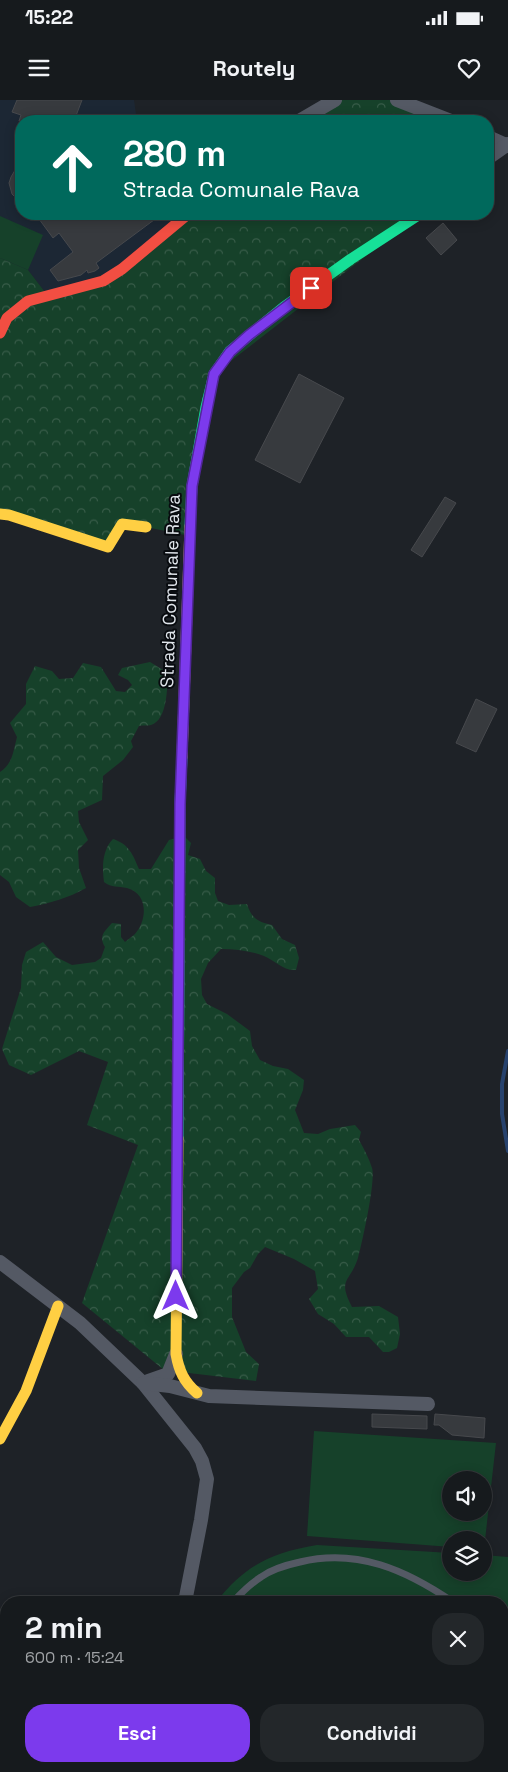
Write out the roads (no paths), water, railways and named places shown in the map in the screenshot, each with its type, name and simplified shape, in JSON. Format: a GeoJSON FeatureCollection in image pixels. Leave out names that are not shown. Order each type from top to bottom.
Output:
{"type":"FeatureCollection","features":[{"type":"Feature","properties":{"kind":"street"},"geometry":{"type":"LineString","coordinates":[[309,115],[335,100]]}},
{"type":"Feature","properties":{"kind":"street"},"geometry":{"type":"LineString","coordinates":[[397,100],[436,115]]}},
{"type":"Feature","properties":{"kind":"street"},"geometry":{"type":"LineString","coordinates":[[494,139],[508,145]]}},
{"type":"Feature","properties":{"kind":"street"},"geometry":{"type":"LineString","coordinates":[[494,154],[508,145]]}},
{"type":"Feature","properties":{"kind":"street"},"geometry":{"type":"LineString","coordinates":[[0,332],[7,318],[28,301],[103,281],[122,269],[181,220]]}},
{"type":"Feature","properties":{"kind":"street","name":"Strada Comunale Rava"},"geometry":{"type":"LineString","coordinates":[[176,1354],[180,804],[192,486],[214,374],[230,352],[284,307],[351,259],[412,220]]}},
{"type":"Feature","properties":{"kind":"street"},"geometry":{"type":"LineString","coordinates":[[0,514],[9,515],[108,547],[122,524],[146,527]]}},
{"type":"Feature","properties":{"kind":"street"},"geometry":{"type":"LineString","coordinates":[[0,1262],[80,1323],[143,1383],[195,1448],[202,1461],[207,1479],[190,1596]]}},
{"type":"Feature","properties":{"kind":"street"},"geometry":{"type":"LineString","coordinates":[[0,1439],[40,1360],[58,1306]]}},
{"type":"Feature","properties":{"kind":"street"},"geometry":{"type":"LineString","coordinates":[[173,1381],[176,1354]]}},
{"type":"Feature","properties":{"kind":"street"},"geometry":{"type":"LineString","coordinates":[[143,1383],[173,1381],[197,1394],[209,1396],[428,1404]]}},
{"type":"Feature","properties":{"kind":"lane"},"geometry":{"type":"LineString","coordinates":[[239,1596],[262,1576],[280,1567],[318,1558],[352,1558],[368,1561],[399,1572],[443,1596]]}},
{"type":"Feature","properties":{"kind":"waterway"},"geometry":{"type":"LineString","coordinates":[[508,1051],[502,1084],[502,1114],[508,1151]]}}]}
